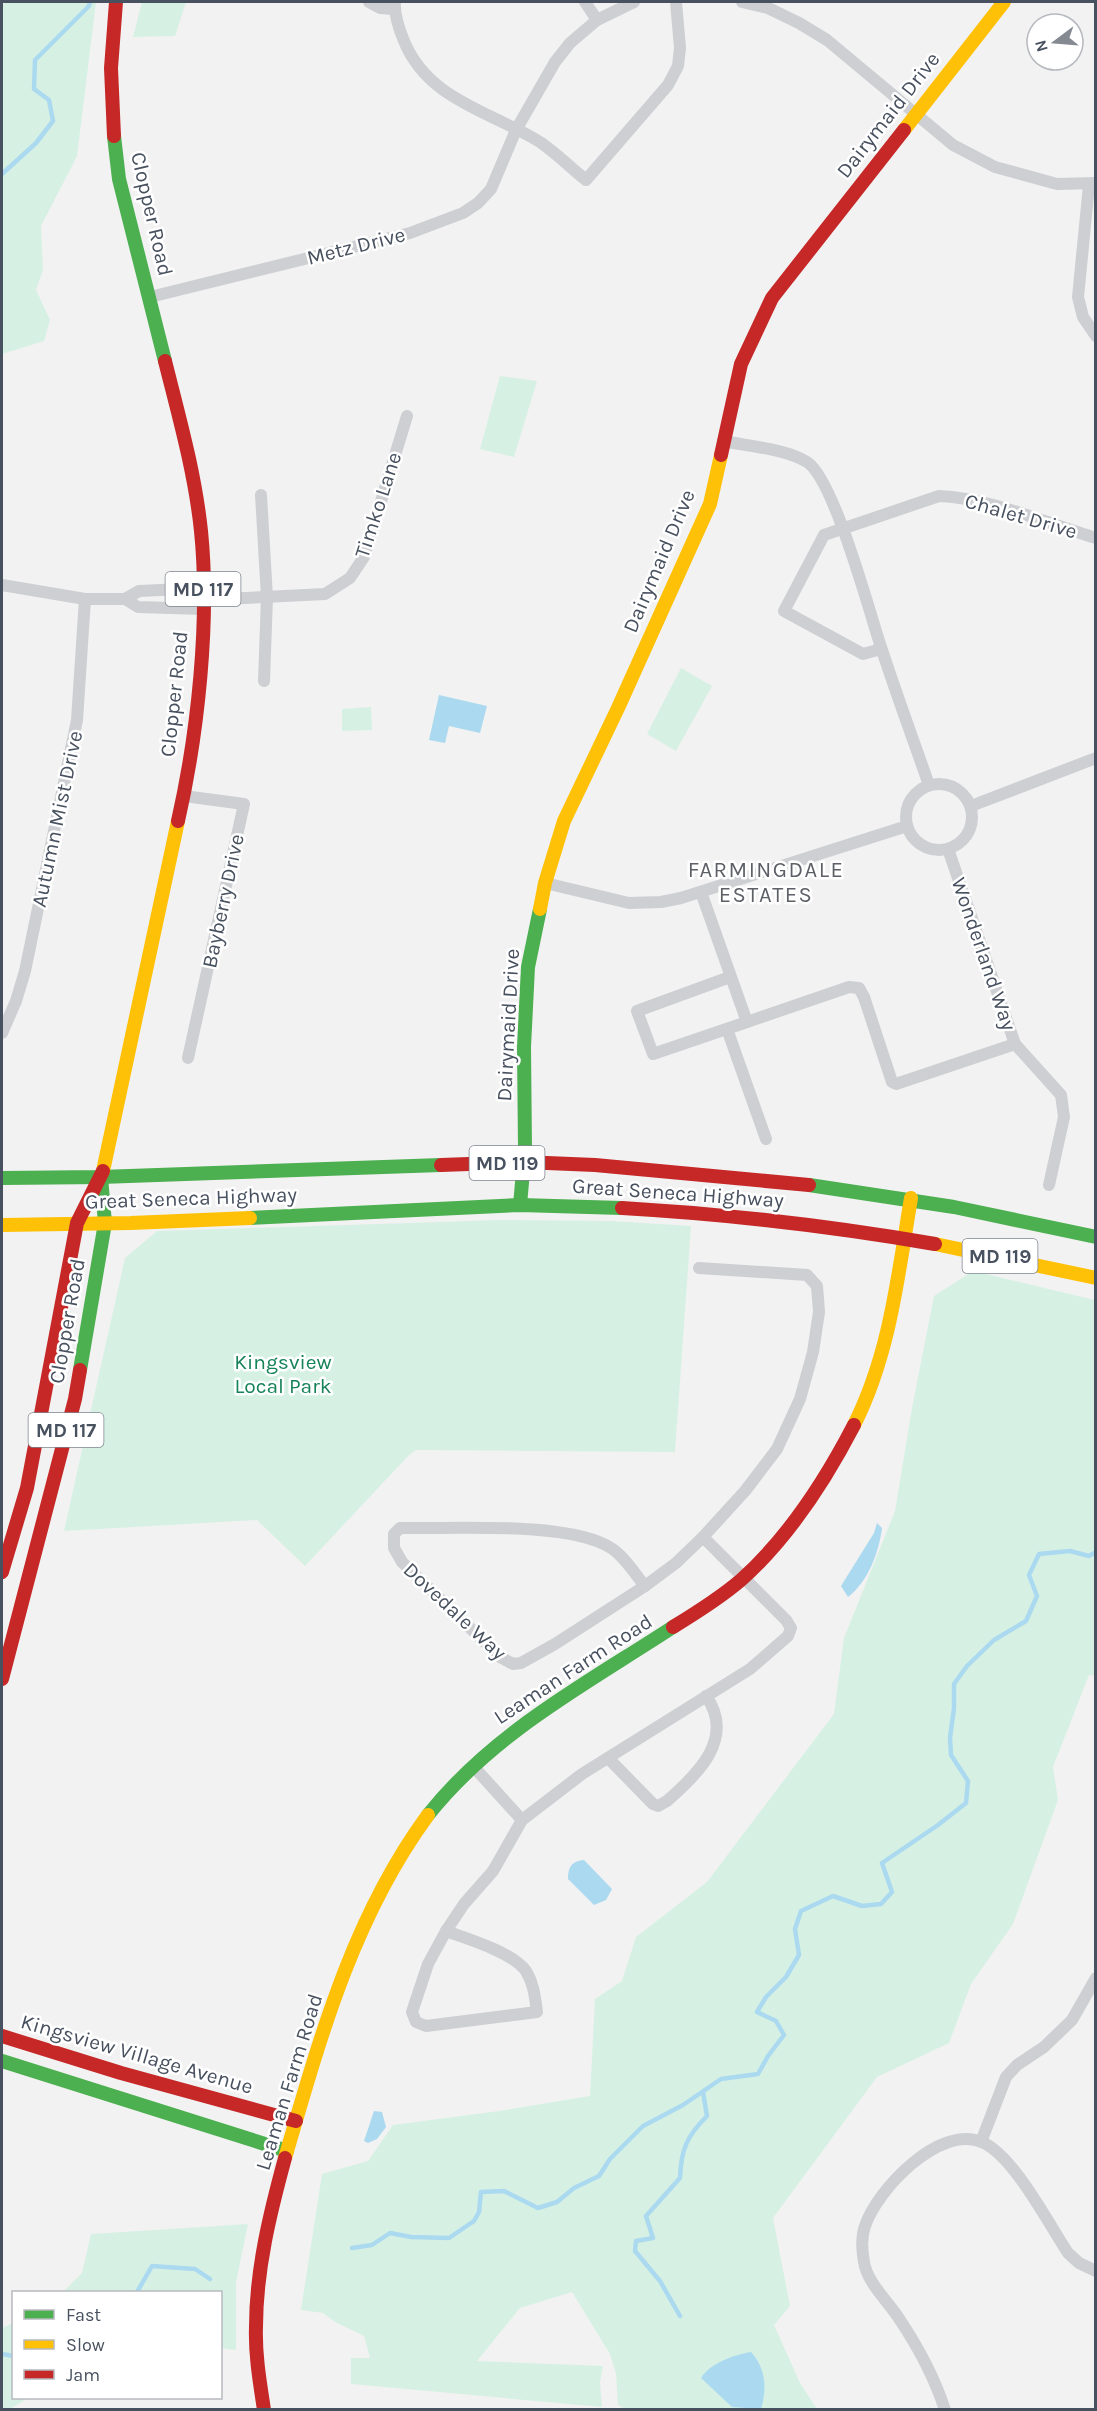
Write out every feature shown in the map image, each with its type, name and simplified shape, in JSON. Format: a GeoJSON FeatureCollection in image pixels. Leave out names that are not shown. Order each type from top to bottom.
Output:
{"type":"FeatureCollection","features":[{"type":"Feature","properties":{"kind":"main road","name":"Clopper Road"},"geometry":{"type":"LineString","coordinates":[[2,1567],[27,1488],[77,1223],[101,1177],[184,796],[200,683],[203,599],[201,531],[187,448],[119,180],[114,141],[110,60],[116,2]]}},
{"type":"Feature","properties":{"kind":"main road","name":"Dairymaid Drive"},"geometry":{"type":"LineString","coordinates":[[520,1205],[528,967],[545,883],[564,821],[710,504],[741,364],[772,298],[1004,2]]}},
{"type":"Feature","properties":{"kind":"main road","name":"Great Seneca Highway"},"geometry":{"type":"LineString","coordinates":[[2,1178],[101,1177],[523,1162],[676,1171],[911,1198],[1032,1221],[1095,1237]]}},
{"type":"Feature","properties":{"kind":"main road","name":"Clopper Road"},"geometry":{"type":"LineString","coordinates":[[2,1679],[75,1399],[105,1224],[101,1177]]}},
{"type":"Feature","properties":{"kind":"main road","name":"Leaman Farm Road"},"geometry":{"type":"LineString","coordinates":[[264,2409],[256,2357],[255,2319],[258,2286],[272,2212],[296,2121],[355,1943],[383,1885],[422,1821],[473,1766],[559,1698],[668,1632],[744,1577],[813,1494],[868,1396],[888,1328],[911,1198]]}},
{"type":"Feature","properties":{"kind":"main road","name":"Great Seneca Highway"},"geometry":{"type":"LineString","coordinates":[[2,1225],[105,1224],[520,1205],[584,1206],[737,1215],[904,1239],[1020,1260],[1095,1278]]}},
{"type":"Feature","properties":{"kind":"main road","name":"Kingsview Village Avenue"},"geometry":{"type":"LineString","coordinates":[[2,2036],[121,2073],[296,2121]]}},
{"type":"Feature","properties":{"kind":"main road"},"geometry":{"type":"LineString","coordinates":[[2,2061],[287,2151]]}},
{"type":"Feature","properties":{"kind":"street"},"geometry":{"type":"LineString","coordinates":[[369,2],[380,8],[394,5],[409,54],[421,72],[437,87],[540,142],[586,180],[668,85],[678,66],[680,48],[676,2]]}},
{"type":"Feature","properties":{"kind":"street"},"geometry":{"type":"LineString","coordinates":[[585,2],[597,21]]}},
{"type":"Feature","properties":{"kind":"street","name":"Metz Drive"},"geometry":{"type":"LineString","coordinates":[[150,297],[410,233],[463,213],[478,203],[490,189],[516,130],[555,62],[570,43],[597,21],[634,2]]}},
{"type":"Feature","properties":{"kind":"street"},"geometry":{"type":"LineString","coordinates":[[742,2],[769,5],[827,40],[953,145],[995,167],[1057,184],[1092,184],[1078,297],[1083,317],[1095,336]]}},
{"type":"Feature","properties":{"kind":"street","name":"Timko Lane"},"geometry":{"type":"LineString","coordinates":[[203,599],[325,594],[350,578],[364,557],[407,416]]}},
{"type":"Feature","properties":{"kind":"street"},"geometry":{"type":"LineString","coordinates":[[723,441],[792,455],[808,462],[820,474],[843,528],[881,649],[929,785]]}},
{"type":"Feature","properties":{"kind":"street"},"geometry":{"type":"LineString","coordinates":[[261,495],[267,597],[264,681]]}},
{"type":"Feature","properties":{"kind":"street","name":"Chalet Drive"},"geometry":{"type":"LineString","coordinates":[[843,528],[939,496],[946,496],[987,504],[1095,538]]}},
{"type":"Feature","properties":{"kind":"street"},"geometry":{"type":"LineString","coordinates":[[843,528],[824,535],[784,611],[863,654],[881,649]]}},
{"type":"Feature","properties":{"kind":"street"},"geometry":{"type":"LineString","coordinates":[[2,585],[85,599],[124,599],[139,591],[203,599]]}},
{"type":"Feature","properties":{"kind":"street","name":"Autumn Mist Drive"},"geometry":{"type":"LineString","coordinates":[[2,1033],[16,1001],[25,971],[77,720],[85,599]]}},
{"type":"Feature","properties":{"kind":"street"},"geometry":{"type":"LineString","coordinates":[[124,599],[138,607],[203,599]]}},
{"type":"Feature","properties":{"kind":"street"},"geometry":{"type":"LineString","coordinates":[[971,806],[1095,758]]}},
{"type":"Feature","properties":{"kind":"street"},"geometry":{"type":"LineString","coordinates":[[942,783],[954,787],[963,793],[971,806],[972,818],[968,833],[959,844],[948,849],[923,848],[914,839],[907,826],[906,812],[910,801],[917,792],[929,785],[942,783]]}},
{"type":"Feature","properties":{"kind":"street","name":"Bayberry Drive"},"geometry":{"type":"LineString","coordinates":[[184,796],[244,804],[188,1058]]}},
{"type":"Feature","properties":{"kind":"street"},"geometry":{"type":"LineString","coordinates":[[545,883],[629,903],[661,902],[907,826]]}},
{"type":"Feature","properties":{"kind":"street","name":"Wonderland Way"},"geometry":{"type":"LineString","coordinates":[[948,849],[1016,1044],[1061,1095],[1064,1117],[1049,1185]]}},
{"type":"Feature","properties":{"kind":"street"},"geometry":{"type":"LineString","coordinates":[[701,891],[747,1022]]}},
{"type":"Feature","properties":{"kind":"street"},"geometry":{"type":"LineString","coordinates":[[730,977],[637,1011],[652,1054],[849,987],[859,988],[864,997],[892,1082],[896,1084],[1016,1044]]}},
{"type":"Feature","properties":{"kind":"street"},"geometry":{"type":"LineString","coordinates":[[727,1029],[766,1139]]}},
{"type":"Feature","properties":{"kind":"street","name":"Dovedale Way"},"geometry":{"type":"LineString","coordinates":[[645,1586],[613,1549],[594,1539],[573,1534],[484,1528],[400,1528],[394,1534],[394,1548],[402,1562],[500,1657],[513,1664],[521,1663],[555,1644],[645,1586],[676,1563],[745,1491],[777,1449],[800,1399],[813,1352],[819,1312],[817,1286],[807,1275],[699,1268]]}},
{"type":"Feature","properties":{"kind":"street"},"geometry":{"type":"LineString","coordinates":[[446,1931],[513,1960],[525,1970],[535,1994],[537,2012],[426,2026],[416,2022],[411,2012],[428,1964],[446,1931],[464,1904],[493,1871],[522,1820],[582,1774],[750,1669],[788,1636],[791,1628],[786,1620],[703,1537]]}},
{"type":"Feature","properties":{"kind":"street"},"geometry":{"type":"LineString","coordinates":[[608,1758],[653,1804],[658,1806],[667,1801],[708,1759],[714,1744],[716,1714],[706,1696]]}},
{"type":"Feature","properties":{"kind":"street"},"geometry":{"type":"LineString","coordinates":[[473,1766],[522,1820]]}},
{"type":"Feature","properties":{"kind":"street"},"geometry":{"type":"LineString","coordinates":[[981,2142],[1006,2077],[1017,2066],[1044,2047],[1072,2020],[1095,1978]]}},
{"type":"Feature","properties":{"kind":"street"},"geometry":{"type":"LineString","coordinates":[[945,2409],[917,2347],[864,2265],[862,2246],[865,2226],[882,2197],[906,2168],[928,2150],[946,2143],[960,2140],[981,2142],[1012,2169],[1068,2253],[1079,2263],[1095,2271]]}},
{"type":"Feature","properties":{"kind":"green space"},"geometry":{"type":"Polygon","coordinates":[[[5,2],[96,2],[77,156],[41,226],[43,270],[36,290],[50,320],[44,341],[2,354],[2,5],[5,2]]]}},
{"type":"Feature","properties":{"kind":"green space"},"geometry":{"type":"Polygon","coordinates":[[[142,2],[186,2],[175,36],[133,37],[142,2]]]}},
{"type":"Feature","properties":{"kind":"green space"},"geometry":{"type":"Polygon","coordinates":[[[500,376],[537,381],[514,457],[480,449],[500,376]]]}},
{"type":"Feature","properties":{"kind":"green space"},"geometry":{"type":"Polygon","coordinates":[[[681,668],[712,686],[676,751],[647,734],[681,668]]]}},
{"type":"Feature","properties":{"kind":"green space"},"geometry":{"type":"Polygon","coordinates":[[[371,707],[372,730],[342,731],[342,709],[371,707]]]}},
{"type":"Feature","properties":{"kind":"green space","name":"Kingsview Local Park"},"geometry":{"type":"Polygon","coordinates":[[[499,1220],[612,1221],[691,1226],[675,1452],[416,1450],[305,1566],[257,1520],[64,1531],[125,1258],[157,1231],[499,1220]]]}},
{"type":"Feature","properties":{"kind":"green space"},"geometry":{"type":"Polygon","coordinates":[[[973,1271],[1095,1300],[1095,1676],[1089,1675],[1053,1767],[1058,1800],[1013,1924],[971,1984],[949,2043],[877,2077],[773,2218],[790,2306],[774,2325],[800,2383],[817,2409],[625,2409],[618,2405],[616,2374],[610,2354],[572,2292],[520,2308],[477,2361],[603,2366],[600,2382],[602,2407],[351,2384],[351,2358],[370,2358],[364,2336],[335,2322],[323,2313],[301,2310],[322,2174],[368,2161],[393,2125],[590,2096],[595,1999],[622,1981],[636,1937],[707,1882],[834,1714],[844,1638],[895,1511],[934,1296],[973,1271]]]}},
{"type":"Feature","properties":{"kind":"green space"},"geometry":{"type":"Polygon","coordinates":[[[248,2224],[236,2282],[236,2350],[222,2348],[222,2291],[64,2291],[82,2273],[91,2234],[248,2224]]]}},
{"type":"Feature","properties":{"kind":"green space"},"geometry":{"type":"Polygon","coordinates":[[[12,2323],[12,2399],[26,2399],[10,2409],[2,2409],[2,2328],[12,2323]]]}},
{"type":"Feature","properties":{"kind":"water"},"geometry":{"type":"Polygon","coordinates":[[[439,695],[487,706],[480,733],[449,726],[445,743],[429,740],[439,695]]]}},
{"type":"Feature","properties":{"kind":"water"},"geometry":{"type":"Polygon","coordinates":[[[877,1523],[882,1528],[875,1556],[867,1575],[848,1597],[841,1586],[874,1533],[877,1523]]]}},
{"type":"Feature","properties":{"kind":"water"},"geometry":{"type":"Polygon","coordinates":[[[584,1860],[612,1889],[606,1900],[594,1905],[568,1879],[571,1866],[584,1860]]]}},
{"type":"Feature","properties":{"kind":"water"},"geometry":{"type":"Polygon","coordinates":[[[374,2111],[382,2112],[386,2127],[377,2139],[368,2143],[364,2141],[374,2111]]]}},
{"type":"Feature","properties":{"kind":"water"},"geometry":{"type":"Polygon","coordinates":[[[751,2352],[760,2365],[764,2379],[761,2409],[732,2407],[701,2378],[716,2364],[751,2352]]]}},
{"type":"Feature","properties":{"kind":"waterway"},"geometry":{"type":"LineString","coordinates":[[2,174],[36,143],[53,121],[49,100],[34,89],[35,60],[89,6],[90,2]]}},
{"type":"Feature","properties":{"kind":"waterway"},"geometry":{"type":"LineString","coordinates":[[352,2248],[372,2245],[390,2233],[411,2237],[449,2238],[474,2221],[479,2212],[481,2192],[504,2191],[538,2208],[557,2202],[574,2188],[599,2176],[610,2159],[643,2126],[683,2105],[721,2079],[758,2074],[784,2035],[776,2021],[757,2012],[766,1997],[786,1977],[799,1955],[795,1929],[801,1911],[833,1896],[862,1906],[881,1904],[892,1892],[882,1863],[966,1803],[968,1781],[951,1755],[954,1684],[967,1666],[994,1640],[1026,1621],[1037,1596],[1029,1575],[1039,1554],[1070,1551],[1089,1556],[1096,1552]]}},
{"type":"Feature","properties":{"kind":"waterway"},"geometry":{"type":"LineString","coordinates":[[680,2316],[660,2281],[635,2251],[636,2241],[653,2238],[646,2216],[680,2178],[686,2144],[694,2130],[707,2116],[703,2092]]}},
{"type":"Feature","properties":{"kind":"waterway"},"geometry":{"type":"LineString","coordinates":[[138,2291],[152,2266],[195,2269],[210,2279]]}},
{"type":"Feature","properties":{"kind":"waterway"},"geometry":{"type":"LineString","coordinates":[[2,2354],[12,2356]]}},
{"type":"Feature","properties":{"kind":"traffic: fast"},"geometry":{"type":"LineString","coordinates":[[114,136],[119,179],[165,361]]}},
{"type":"Feature","properties":{"kind":"traffic: fast"},"geometry":{"type":"LineString","coordinates":[[520,1205],[525,1149],[524,1047],[528,967],[540,909]]}},
{"type":"Feature","properties":{"kind":"traffic: fast"},"geometry":{"type":"LineString","coordinates":[[2,1178],[101,1177],[441,1165]]}},
{"type":"Feature","properties":{"kind":"traffic: fast"},"geometry":{"type":"LineString","coordinates":[[80,1370],[105,1223],[101,1177]]}},
{"type":"Feature","properties":{"kind":"traffic: fast"},"geometry":{"type":"LineString","coordinates":[[809,1185],[954,1207],[1096,1237]]}},
{"type":"Feature","properties":{"kind":"traffic: fast"},"geometry":{"type":"LineString","coordinates":[[250,1218],[520,1205],[622,1208]]}},
{"type":"Feature","properties":{"kind":"traffic: fast"},"geometry":{"type":"LineString","coordinates":[[428,1815],[454,1785],[512,1734],[543,1711],[673,1627]]}},
{"type":"Feature","properties":{"kind":"traffic: fast"},"geometry":{"type":"LineString","coordinates":[[2,2061],[287,2151]]}},
{"type":"Feature","properties":{"kind":"traffic: slow"},"geometry":{"type":"LineString","coordinates":[[904,130],[1004,2]]}},
{"type":"Feature","properties":{"kind":"traffic: slow"},"geometry":{"type":"LineString","coordinates":[[540,909],[545,883],[564,821],[710,504],[721,455]]}},
{"type":"Feature","properties":{"kind":"traffic: slow"},"geometry":{"type":"LineString","coordinates":[[103,1171],[178,821]]}},
{"type":"Feature","properties":{"kind":"traffic: slow"},"geometry":{"type":"LineString","coordinates":[[854,1425],[866,1398],[884,1342],[897,1285],[911,1198]]}},
{"type":"Feature","properties":{"kind":"traffic: slow"},"geometry":{"type":"LineString","coordinates":[[2,1225],[250,1218]]}},
{"type":"Feature","properties":{"kind":"traffic: slow"},"geometry":{"type":"LineString","coordinates":[[935,1244],[1096,1278]]}},
{"type":"Feature","properties":{"kind":"traffic: slow"},"geometry":{"type":"LineString","coordinates":[[285,2158],[326,2024],[359,1937],[402,1854],[428,1815]]}},
{"type":"Feature","properties":{"kind":"traffic: jam"},"geometry":{"type":"LineString","coordinates":[[114,136],[111,68],[116,2]]}},
{"type":"Feature","properties":{"kind":"traffic: jam"},"geometry":{"type":"LineString","coordinates":[[721,455],[741,364],[772,298],[904,130]]}},
{"type":"Feature","properties":{"kind":"traffic: jam"},"geometry":{"type":"LineString","coordinates":[[165,361],[195,488],[203,565],[203,639],[200,676],[191,751],[178,821]]}},
{"type":"Feature","properties":{"kind":"traffic: jam"},"geometry":{"type":"LineString","coordinates":[[441,1165],[523,1162],[595,1165],[809,1185]]}},
{"type":"Feature","properties":{"kind":"traffic: jam"},"geometry":{"type":"LineString","coordinates":[[2,1572],[27,1488],[77,1223],[103,1171]]}},
{"type":"Feature","properties":{"kind":"traffic: jam"},"geometry":{"type":"LineString","coordinates":[[622,1208],[779,1222],[935,1244]]}},
{"type":"Feature","properties":{"kind":"traffic: jam"},"geometry":{"type":"LineString","coordinates":[[2,1679],[75,1399],[80,1370]]}},
{"type":"Feature","properties":{"kind":"traffic: jam"},"geometry":{"type":"LineString","coordinates":[[673,1627],[733,1587],[758,1564],[790,1527],[818,1488],[854,1425]]}},
{"type":"Feature","properties":{"kind":"traffic: jam"},"geometry":{"type":"LineString","coordinates":[[2,2036],[121,2073],[296,2121]]}},
{"type":"Feature","properties":{"kind":"traffic: jam"},"geometry":{"type":"LineString","coordinates":[[264,2410],[256,2348],[258,2284],[265,2242],[285,2158]]}},
{"type":"Feature","properties":{"kind":"district","name":"FARMINGDALE ESTATES"},"geometry":{"type":"Point","coordinates":[766,882]}}]}
